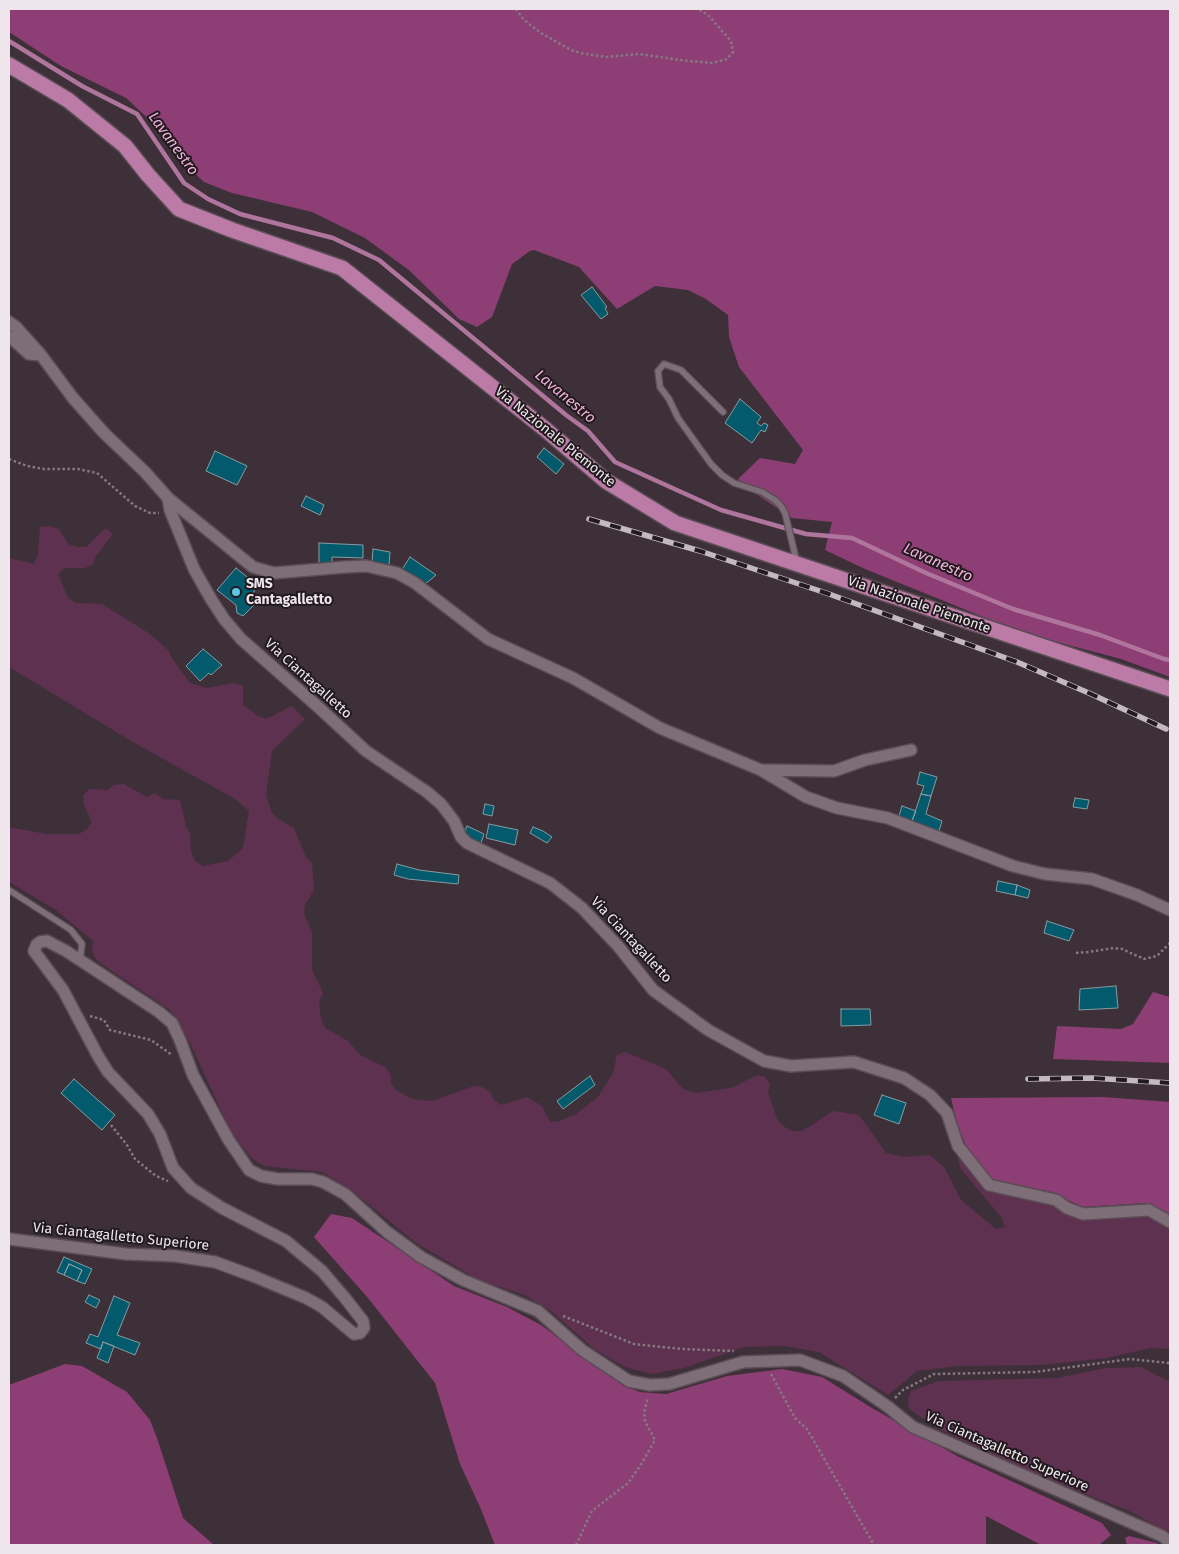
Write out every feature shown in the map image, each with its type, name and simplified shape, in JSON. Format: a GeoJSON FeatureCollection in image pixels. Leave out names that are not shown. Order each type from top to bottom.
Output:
{"type":"FeatureCollection","features":[{"type":"Feature","properties":{"kind":"main road","name":"Via Nazionale Piemonte"},"geometry":{"type":"LineString","coordinates":[[9,65],[68,100],[125,146],[179,209],[232,230],[342,268],[545,429],[606,481],[675,522],[796,558],[1170,689]]}},
{"type":"Feature","properties":{"kind":"street"},"geometry":{"type":"LineString","coordinates":[[9,322],[42,355],[73,398],[104,434],[145,472],[168,498],[253,567],[274,573],[345,566],[366,566],[396,573],[415,583],[488,639],[573,678],[660,728],[761,770],[806,797],[837,808],[888,818],[1012,866],[1045,874],[1092,879],[1137,895],[1170,910]]}},
{"type":"Feature","properties":{"kind":"street"},"geometry":{"type":"LineString","coordinates":[[9,336],[29,354],[42,355]]}},
{"type":"Feature","properties":{"kind":"street","name":"Via Ciantagalletto"},"geometry":{"type":"LineString","coordinates":[[168,498],[170,510],[194,569],[215,606],[241,640],[366,751],[427,792],[441,804],[454,821],[461,837],[467,843],[550,883],[582,908],[618,946],[653,990],[708,1030],[764,1061],[791,1066],[854,1062],[904,1078],[930,1095],[947,1113],[958,1146],[989,1185],[1056,1200],[1067,1208],[1083,1214],[1149,1210],[1170,1222]]}},
{"type":"Feature","properties":{"kind":"street"},"geometry":{"type":"LineString","coordinates":[[761,770],[834,771],[866,760],[911,750]]}},
{"type":"Feature","properties":{"kind":"street","name":"Via Ciantagalletto Superiore"},"geometry":{"type":"LineString","coordinates":[[9,1239],[126,1254],[175,1256],[215,1262],[306,1298],[322,1307],[354,1334],[357,1335],[362,1331],[363,1321],[322,1271],[286,1241],[242,1220],[191,1188],[173,1168],[160,1134],[148,1114],[108,1072],[63,990],[34,951],[37,944],[48,941],[159,1012],[172,1023],[193,1075],[237,1153],[249,1170],[261,1176],[312,1179],[323,1182],[345,1194],[387,1232],[421,1257],[463,1280],[538,1311],[582,1350],[629,1381],[650,1385],[668,1384],[742,1362],[800,1360],[843,1376],[887,1406],[913,1427],[1162,1536],[1170,1542]]}},
{"type":"Feature","properties":{"kind":"lane"},"geometry":{"type":"LineString","coordinates":[[723,412],[681,370],[664,364],[658,371],[660,387],[678,418],[710,464],[734,483],[762,492],[781,506],[787,518],[796,558]]}},
{"type":"Feature","properties":{"kind":"lane"},"geometry":{"type":"LineString","coordinates":[[9,890],[71,930],[82,944],[80,960]]}},
{"type":"Feature","properties":{"kind":"path"},"geometry":{"type":"LineString","coordinates":[[516,9],[524,20],[536,30],[571,50],[580,53],[606,56],[639,54],[712,63],[727,60],[733,52],[731,42],[708,15],[698,9]]}},
{"type":"Feature","properties":{"kind":"path"},"geometry":{"type":"LineString","coordinates":[[9,459],[27,466],[44,469],[78,469],[97,473],[136,506],[150,512],[162,513],[170,510]]}},
{"type":"Feature","properties":{"kind":"path"},"geometry":{"type":"LineString","coordinates":[[1076,953],[1114,948],[1122,949],[1144,959],[1157,956],[1170,943]]}},
{"type":"Feature","properties":{"kind":"path"},"geometry":{"type":"LineString","coordinates":[[71,1007],[104,1020],[110,1030],[151,1040],[171,1056],[186,1056]]}},
{"type":"Feature","properties":{"kind":"path"},"geometry":{"type":"LineString","coordinates":[[111,1125],[127,1145],[135,1159],[156,1176],[191,1188]]}},
{"type":"Feature","properties":{"kind":"path"},"geometry":{"type":"LineString","coordinates":[[563,1316],[634,1344],[682,1349],[740,1351]]}},
{"type":"Feature","properties":{"kind":"path"},"geometry":{"type":"LineString","coordinates":[[887,1406],[903,1390],[934,1374],[1035,1372],[1130,1359],[1170,1363]]}},
{"type":"Feature","properties":{"kind":"path"},"geometry":{"type":"LineString","coordinates":[[764,1361],[795,1418],[807,1429],[874,1545]]}},
{"type":"Feature","properties":{"kind":"path"},"geometry":{"type":"LineString","coordinates":[[576,1545],[592,1511],[628,1483],[655,1440],[644,1421],[650,1385]]}},
{"type":"Feature","properties":{"kind":"shaded area"},"geometry":{"type":"Polygon","coordinates":[[[9,9],[1170,9],[1170,677],[1121,659],[1023,633],[865,569],[825,550],[832,522],[792,518],[746,487],[738,479],[760,458],[795,464],[803,450],[739,367],[729,337],[728,315],[706,299],[688,290],[655,286],[617,309],[579,267],[534,250],[512,264],[492,317],[477,327],[459,319],[410,271],[365,238],[312,212],[232,193],[204,182],[182,161],[156,126],[126,98],[61,66],[9,32],[9,9]]]}},
{"type":"Feature","properties":{"kind":"shaded area"},"geometry":{"type":"Polygon","coordinates":[[[50,526],[59,529],[68,544],[77,547],[86,547],[106,528],[113,534],[96,556],[93,564],[85,568],[65,568],[58,574],[68,598],[76,603],[102,604],[150,634],[168,650],[190,683],[207,688],[234,683],[243,686],[243,705],[258,716],[266,719],[292,706],[305,719],[272,751],[266,795],[272,813],[278,819],[294,828],[306,857],[312,863],[314,890],[305,905],[304,914],[312,932],[312,970],[323,993],[319,1001],[321,1019],[325,1028],[348,1041],[360,1055],[385,1067],[391,1075],[391,1083],[397,1091],[413,1099],[432,1101],[474,1086],[482,1087],[490,1092],[494,1100],[501,1105],[527,1097],[542,1106],[550,1122],[559,1121],[576,1114],[598,1097],[613,1073],[617,1055],[625,1052],[666,1069],[683,1089],[696,1093],[731,1088],[755,1076],[764,1076],[770,1084],[768,1093],[777,1119],[783,1126],[792,1131],[801,1131],[833,1111],[859,1115],[886,1153],[904,1157],[930,1155],[944,1167],[961,1200],[996,1229],[1005,1227],[1002,1218],[960,1168],[958,1158],[966,1146],[991,1180],[1015,1188],[1052,1192],[1082,1207],[1146,1203],[1170,1215],[1170,1349],[1150,1348],[1107,1358],[1042,1365],[958,1366],[917,1371],[888,1395],[819,1352],[784,1346],[744,1347],[684,1368],[651,1374],[625,1367],[594,1349],[551,1311],[525,1295],[479,1280],[416,1243],[350,1189],[322,1172],[265,1166],[257,1162],[231,1132],[190,1043],[170,1010],[96,959],[92,951],[93,941],[56,910],[9,882],[9,827],[46,834],[79,834],[87,829],[92,822],[84,805],[83,796],[89,789],[107,790],[114,785],[124,784],[147,797],[155,793],[163,799],[180,800],[186,826],[190,834],[191,852],[195,861],[203,866],[228,861],[243,848],[249,811],[235,799],[133,742],[9,667],[9,558],[34,564],[38,555],[40,527],[50,526]]]}},
{"type":"Feature","properties":{"kind":"shaded area"},"geometry":{"type":"Polygon","coordinates":[[[1153,992],[1170,997],[1170,1063],[1053,1059],[1057,1026],[1121,1029],[1133,1024],[1153,992]]]}},
{"type":"Feature","properties":{"kind":"shaded area"},"geometry":{"type":"Polygon","coordinates":[[[1103,1097],[1170,1102],[1170,1215],[1146,1203],[1082,1207],[1052,1192],[1015,1188],[991,1180],[966,1146],[957,1124],[951,1098],[1103,1097]]]}},
{"type":"Feature","properties":{"kind":"shaded area"},"geometry":{"type":"Polygon","coordinates":[[[331,1214],[352,1218],[454,1286],[507,1307],[541,1325],[624,1386],[640,1392],[666,1394],[727,1376],[782,1369],[822,1377],[872,1408],[959,1457],[1102,1523],[1111,1535],[1099,1545],[1041,1545],[986,1516],[986,1545],[495,1545],[460,1464],[435,1383],[368,1298],[314,1237],[331,1214]]]}},
{"type":"Feature","properties":{"kind":"shaded area"},"geometry":{"type":"Polygon","coordinates":[[[65,1364],[82,1366],[127,1392],[150,1420],[183,1518],[214,1545],[9,1545],[9,1385],[65,1364]]]}},
{"type":"Feature","properties":{"kind":"shaded area"},"geometry":{"type":"Polygon","coordinates":[[[1141,1367],[1170,1382],[1170,1533],[1129,1511],[1027,1471],[939,1429],[909,1409],[908,1400],[911,1391],[939,1381],[1057,1378],[1106,1368],[1141,1367]]]}},
{"type":"Feature","properties":{"kind":"shaded area"},"geometry":{"type":"Polygon","coordinates":[[[1129,1536],[1159,1545],[1127,1545],[1125,1538],[1129,1536]]]}},
{"type":"Feature","properties":{"kind":"building"},"geometry":{"type":"Polygon","coordinates":[[[592,287],[607,307],[605,308],[608,314],[601,319],[581,295],[592,287]]]}},
{"type":"Feature","properties":{"kind":"building"},"geometry":{"type":"Polygon","coordinates":[[[740,399],[761,417],[757,423],[761,426],[764,423],[768,425],[765,432],[761,430],[752,443],[725,423],[740,399]]]}},
{"type":"Feature","properties":{"kind":"building"},"geometry":{"type":"Polygon","coordinates":[[[544,448],[564,464],[556,474],[537,457],[544,448]]]}},
{"type":"Feature","properties":{"kind":"building"},"geometry":{"type":"Polygon","coordinates":[[[215,451],[247,466],[237,485],[206,471],[215,451]]]}},
{"type":"Feature","properties":{"kind":"building"},"geometry":{"type":"Polygon","coordinates":[[[306,496],[324,505],[320,515],[301,506],[306,496]]]}},
{"type":"Feature","properties":{"kind":"building"},"geometry":{"type":"Polygon","coordinates":[[[319,543],[363,545],[363,558],[332,557],[332,563],[319,565],[319,543]]]}},
{"type":"Feature","properties":{"kind":"building"},"geometry":{"type":"Polygon","coordinates":[[[373,549],[390,552],[389,565],[372,563],[373,549]]]}},
{"type":"Feature","properties":{"kind":"building"},"geometry":{"type":"Polygon","coordinates":[[[410,557],[436,575],[424,585],[401,571],[410,557]]]}},
{"type":"Feature","properties":{"kind":"building","name":"SMS Cantagalletto"},"geometry":{"type":"Polygon","coordinates":[[[236,568],[258,586],[252,594],[254,605],[243,616],[237,613],[236,605],[217,590],[236,568]]]}},
{"type":"Feature","properties":{"kind":"building"},"geometry":{"type":"Polygon","coordinates":[[[203,649],[222,665],[211,675],[209,673],[200,681],[186,666],[203,649]]]}},
{"type":"Feature","properties":{"kind":"building"},"geometry":{"type":"Polygon","coordinates":[[[920,772],[937,777],[931,796],[921,794],[924,786],[917,784],[920,772]]]}},
{"type":"Feature","properties":{"kind":"building"},"geometry":{"type":"Polygon","coordinates":[[[921,794],[931,796],[926,814],[942,821],[939,831],[912,821],[921,794]]]}},
{"type":"Feature","properties":{"kind":"building"},"geometry":{"type":"Polygon","coordinates":[[[1075,798],[1089,800],[1087,809],[1073,807],[1075,798]]]}},
{"type":"Feature","properties":{"kind":"building"},"geometry":{"type":"Polygon","coordinates":[[[485,804],[494,806],[492,816],[483,814],[485,804]]]}},
{"type":"Feature","properties":{"kind":"building"},"geometry":{"type":"Polygon","coordinates":[[[902,806],[916,811],[912,821],[899,816],[902,806]]]}},
{"type":"Feature","properties":{"kind":"building"},"geometry":{"type":"Polygon","coordinates":[[[489,824],[518,830],[515,845],[486,838],[489,824]]]}},
{"type":"Feature","properties":{"kind":"building"},"geometry":{"type":"Polygon","coordinates":[[[467,826],[484,834],[481,843],[463,836],[467,826]]]}},
{"type":"Feature","properties":{"kind":"building"},"geometry":{"type":"Polygon","coordinates":[[[533,827],[552,837],[547,843],[530,833],[533,827]]]}},
{"type":"Feature","properties":{"kind":"building"},"geometry":{"type":"Polygon","coordinates":[[[397,864],[419,870],[459,875],[458,884],[408,879],[394,875],[397,864]]]}},
{"type":"Feature","properties":{"kind":"building"},"geometry":{"type":"Polygon","coordinates":[[[998,881],[1017,885],[1015,895],[996,891],[998,881]]]}},
{"type":"Feature","properties":{"kind":"building"},"geometry":{"type":"Polygon","coordinates":[[[1017,885],[1030,890],[1028,898],[1015,895],[1017,885]]]}},
{"type":"Feature","properties":{"kind":"building"},"geometry":{"type":"Polygon","coordinates":[[[1047,921],[1074,930],[1069,941],[1044,933],[1047,921]]]}},
{"type":"Feature","properties":{"kind":"building"},"geometry":{"type":"Polygon","coordinates":[[[1116,986],[1118,1008],[1079,1010],[1080,989],[1116,986]]]}},
{"type":"Feature","properties":{"kind":"building"},"geometry":{"type":"Polygon","coordinates":[[[841,1009],[870,1009],[871,1025],[841,1026],[841,1009]]]}},
{"type":"Feature","properties":{"kind":"building"},"geometry":{"type":"Polygon","coordinates":[[[590,1076],[595,1085],[563,1109],[557,1101],[590,1076]]]}},
{"type":"Feature","properties":{"kind":"building"},"geometry":{"type":"Polygon","coordinates":[[[74,1079],[115,1115],[102,1130],[61,1093],[74,1079]]]}},
{"type":"Feature","properties":{"kind":"building"},"geometry":{"type":"Polygon","coordinates":[[[882,1095],[906,1103],[899,1124],[874,1115],[882,1095]]]}},
{"type":"Feature","properties":{"kind":"building"},"geometry":{"type":"Polygon","coordinates":[[[64,1257],[92,1269],[85,1284],[77,1281],[82,1270],[69,1264],[64,1275],[57,1272],[64,1257]]]}},
{"type":"Feature","properties":{"kind":"building"},"geometry":{"type":"Polygon","coordinates":[[[69,1264],[82,1270],[77,1281],[64,1275],[69,1264]]]}},
{"type":"Feature","properties":{"kind":"building"},"geometry":{"type":"Polygon","coordinates":[[[89,1295],[100,1300],[96,1308],[85,1302],[89,1295]]]}},
{"type":"Feature","properties":{"kind":"building"},"geometry":{"type":"Polygon","coordinates":[[[114,1296],[130,1303],[117,1335],[140,1343],[135,1355],[103,1342],[101,1349],[86,1343],[90,1334],[98,1337],[114,1296]]]}},
{"type":"Feature","properties":{"kind":"building"},"geometry":{"type":"Polygon","coordinates":[[[103,1342],[114,1346],[108,1363],[97,1358],[103,1342]]]}},
{"type":"Feature","properties":{"kind":"waterway","name":"Lavanestro"},"geometry":{"type":"LineString","coordinates":[[9,41],[82,86],[137,114],[184,183],[208,199],[240,214],[333,238],[379,260],[566,415],[588,431],[615,462],[721,510],[806,534],[852,538],[926,573],[1013,609],[1100,635],[1170,660]]}},
{"type":"Feature","properties":{"kind":"railway"},"geometry":{"type":"LineString","coordinates":[[589,519],[700,551],[829,594],[1017,662],[1166,729]]}},
{"type":"Feature","properties":{"kind":"railway"},"geometry":{"type":"LineString","coordinates":[[1028,1079],[1092,1078],[1170,1083]]}},
{"type":"Feature","properties":{"kind":"place","name":"SMS Cantagalletto"},"geometry":{"type":"Point","coordinates":[236,592]}}]}
